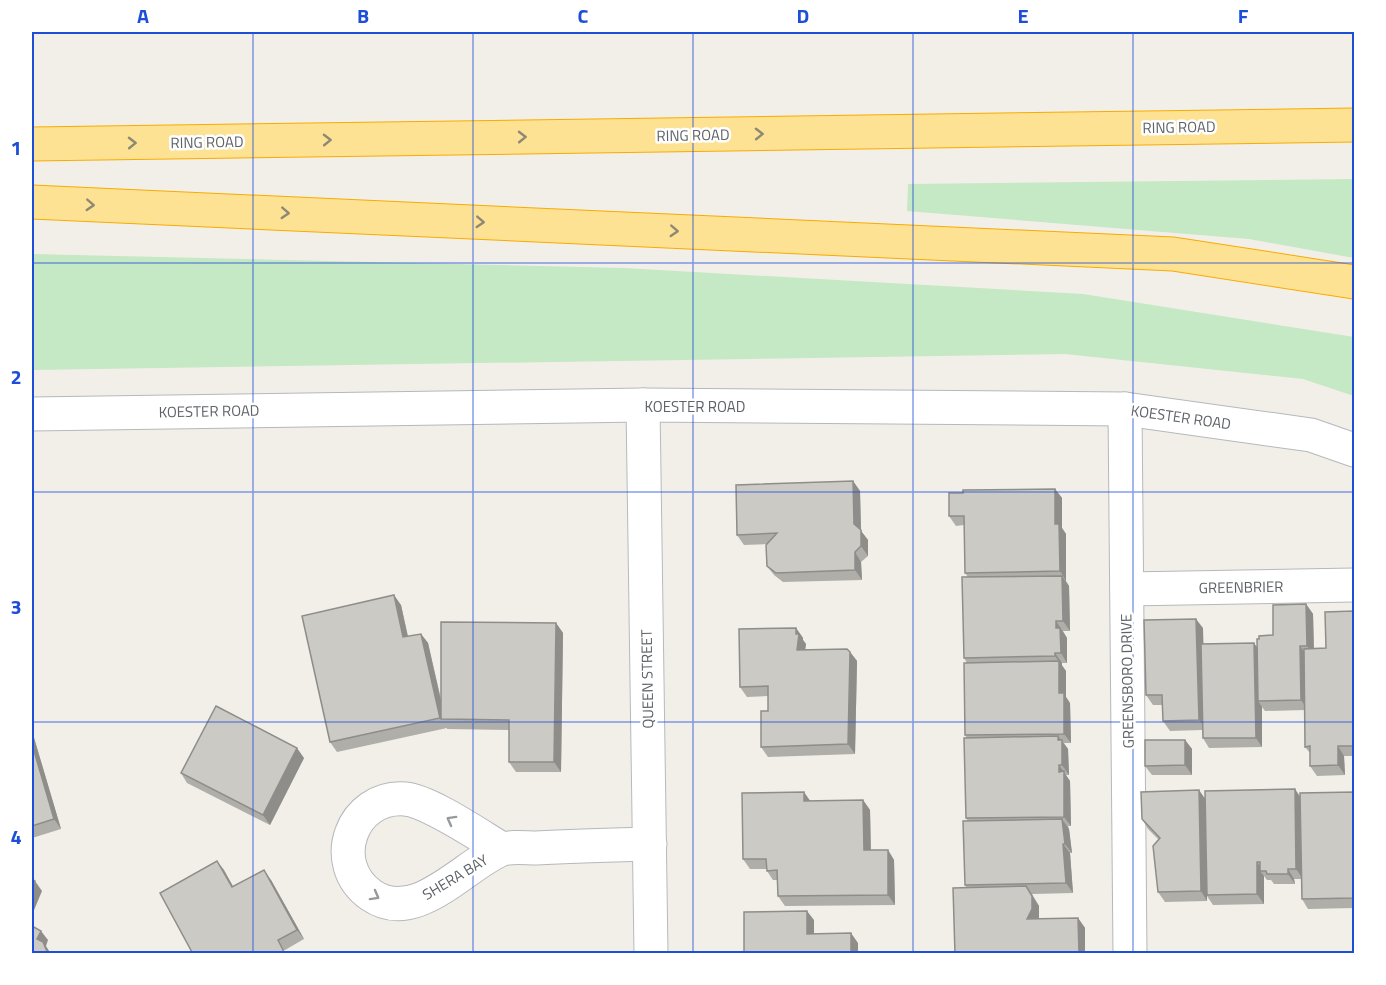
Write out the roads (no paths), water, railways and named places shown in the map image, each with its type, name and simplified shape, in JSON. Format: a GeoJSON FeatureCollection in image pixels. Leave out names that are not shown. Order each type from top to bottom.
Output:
{"type":"FeatureCollection","features":[{"type":"Feature","properties":{"kind":"highway","name":"RING ROAD"},"geometry":{"type":"LineString","coordinates":[[32,144],[1354,125]]}},
{"type":"Feature","properties":{"kind":"highway"},"geometry":{"type":"LineString","coordinates":[[32,202],[1173,254],[1354,282]]}},
{"type":"Feature","properties":{"kind":"street","name":"KOESTER ROAD"},"geometry":{"type":"LineString","coordinates":[[32,414],[643,405],[1125,409],[1311,435],[1354,450]]}},
{"type":"Feature","properties":{"kind":"street","name":"QUEEN STREET"},"geometry":{"type":"LineString","coordinates":[[643,405],[651,954]]}},
{"type":"Feature","properties":{"kind":"street","name":"GREENSBORO DRIVE"},"geometry":{"type":"LineString","coordinates":[[1125,409],[1130,954]]}},
{"type":"Feature","properties":{"kind":"street","name":"GREENBRIER"},"geometry":{"type":"LineString","coordinates":[[1126,589],[1354,585]]}},
{"type":"Feature","properties":{"kind":"street","name":"SHERA BAY"},"geometry":{"type":"LineString","coordinates":[[502,849],[650,844]]}}]}
